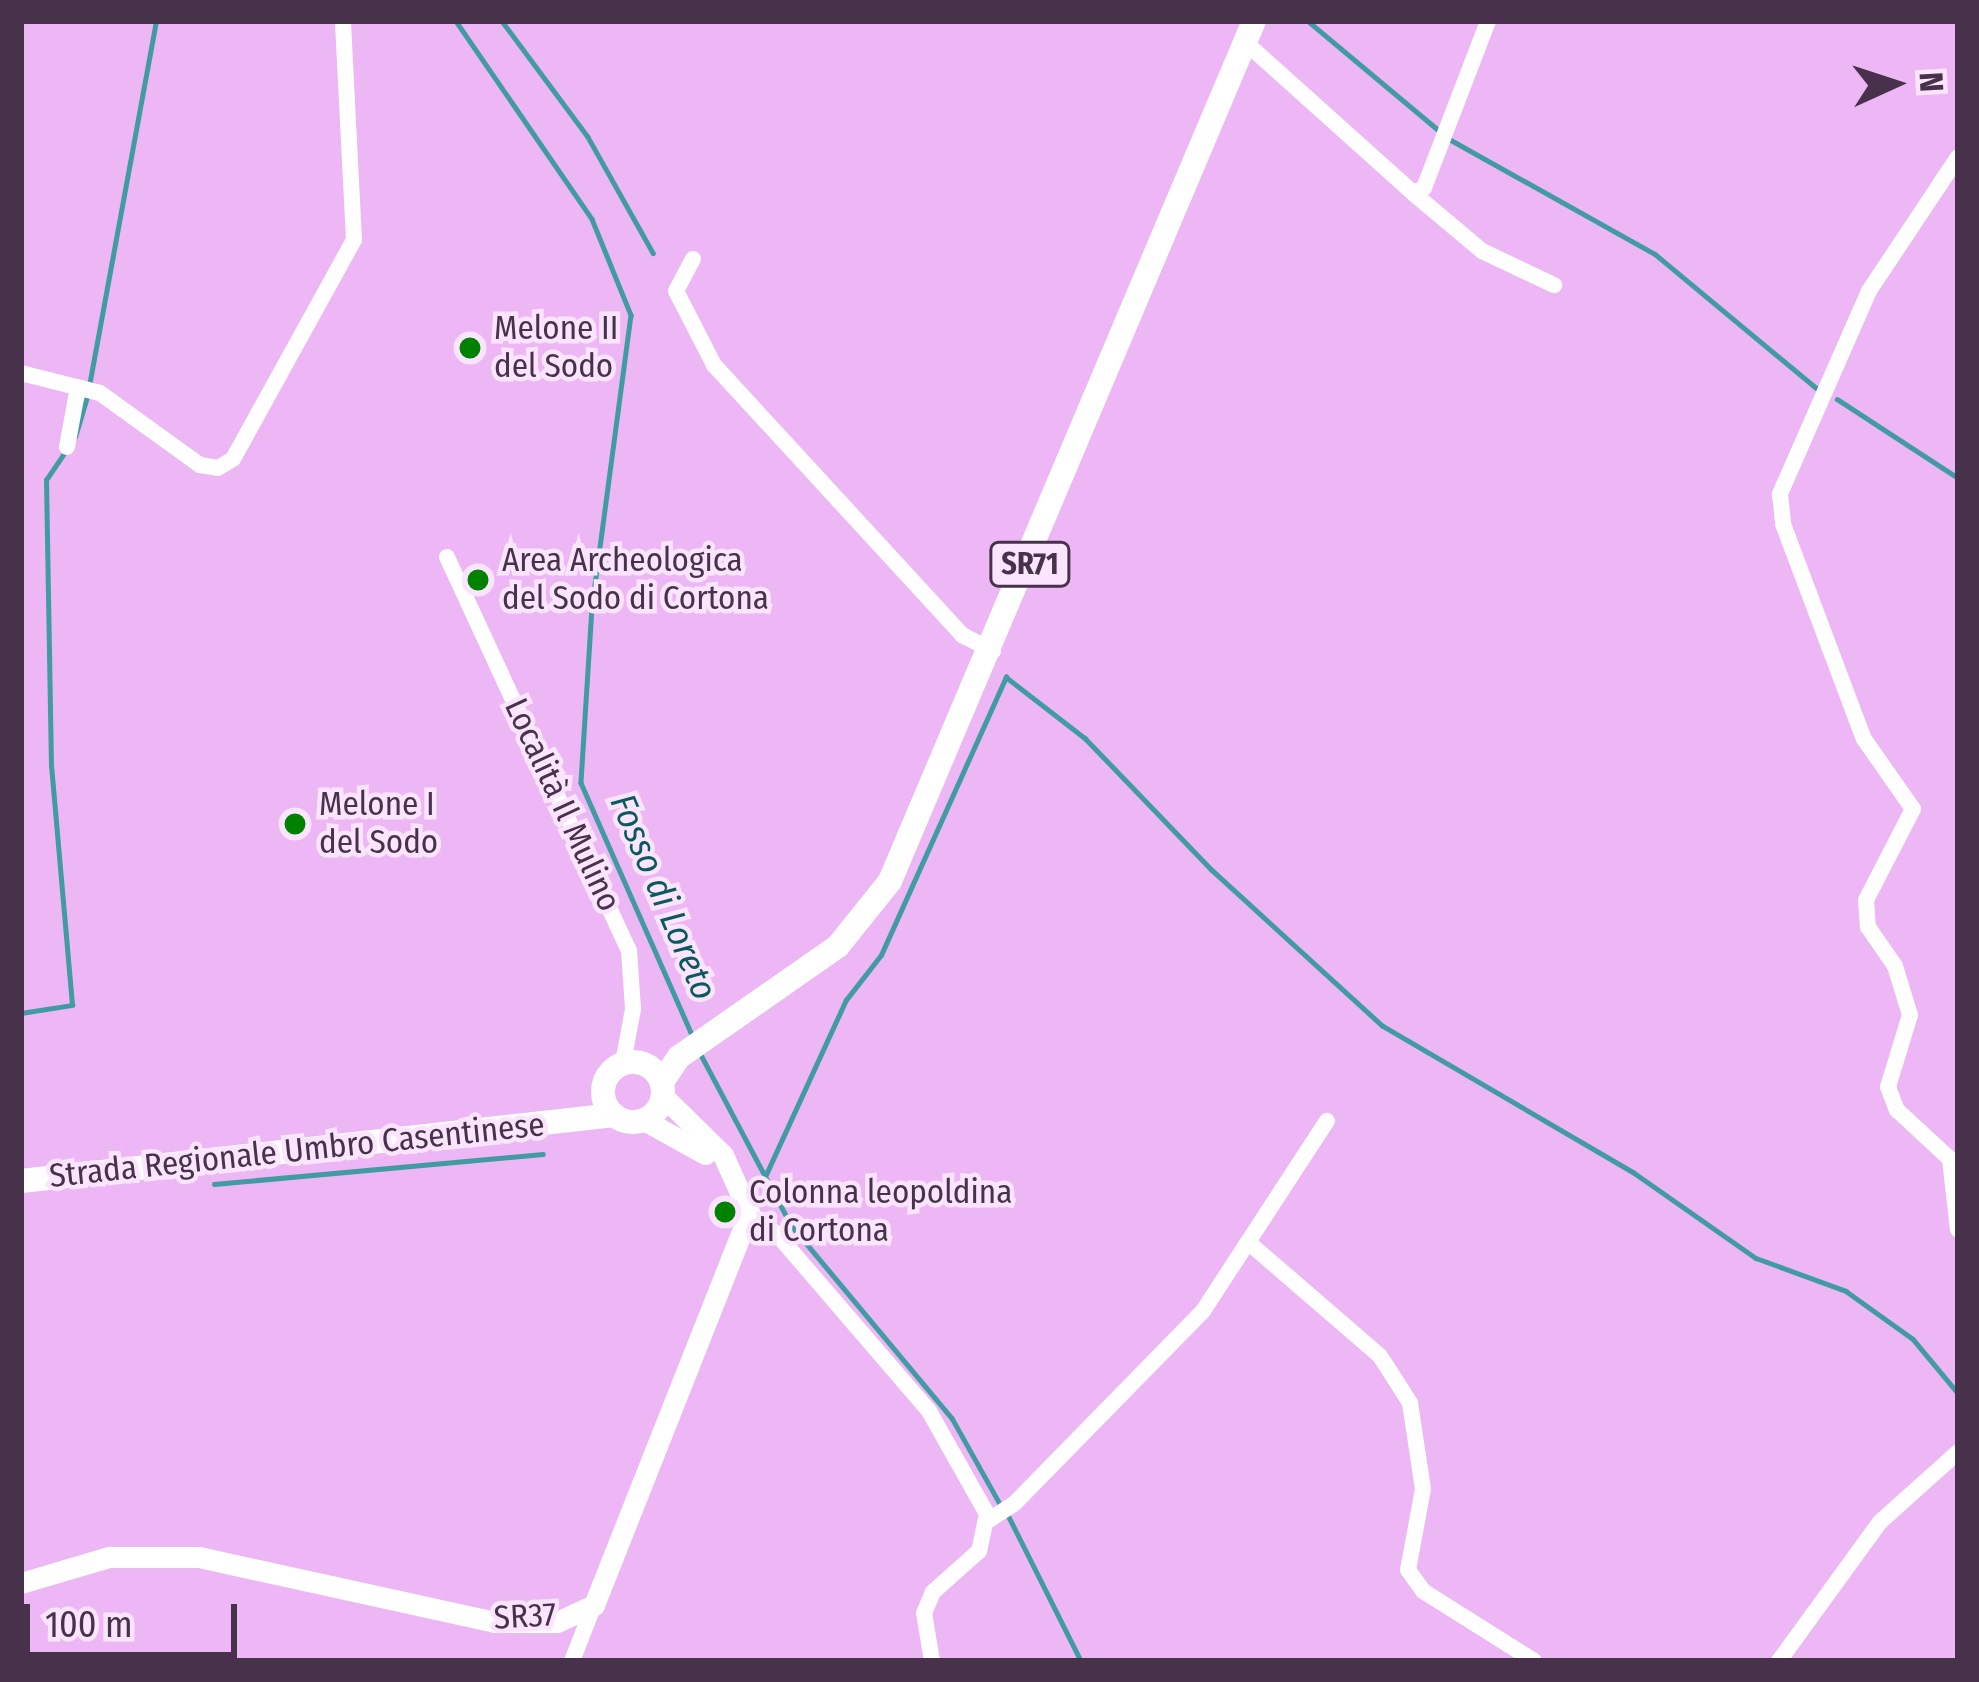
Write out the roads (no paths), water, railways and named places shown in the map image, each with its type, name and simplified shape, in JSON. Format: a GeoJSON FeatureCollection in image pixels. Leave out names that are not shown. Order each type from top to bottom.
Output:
{"type":"FeatureCollection","features":[{"type":"Feature","properties":{"kind":"main road","name":"SR71"},"geometry":{"type":"LineString","coordinates":[[572,1118],[604,1082],[649,1076],[864,919],[924,814],[1250,32]]}},
{"type":"Feature","properties":{"kind":"main road","name":"SR71"},"geometry":{"type":"LineString","coordinates":[[644,1120],[649,1076]]}},
{"type":"Feature","properties":{"kind":"main road"},"geometry":{"type":"LineString","coordinates":[[604,1082],[614,1115],[644,1120]]}},
{"type":"Feature","properties":{"kind":"main road","name":"Strada Regionale Umbro Casentinese"},"geometry":{"type":"LineString","coordinates":[[21,1181],[504,1133],[572,1118],[614,1115]]}},
{"type":"Feature","properties":{"kind":"street"},"geometry":{"type":"LineString","coordinates":[[21,373],[100,393],[200,465],[218,468],[233,459],[353,240],[343,21]]}},
{"type":"Feature","properties":{"kind":"street"},"geometry":{"type":"LineString","coordinates":[[1413,193],[1424,188],[1488,21]]}},
{"type":"Feature","properties":{"kind":"street"},"geometry":{"type":"LineString","coordinates":[[1250,32],[1413,193],[1482,251],[1554,285]]}},
{"type":"Feature","properties":{"kind":"street"},"geometry":{"type":"LineString","coordinates":[[1958,157],[1869,291],[1780,494],[1783,524],[1864,739],[1913,809],[1866,900],[1868,927],[1895,966],[1910,1015],[1888,1087],[1897,1110],[1950,1159],[1958,1230]]}},
{"type":"Feature","properties":{"kind":"street"},"geometry":{"type":"LineString","coordinates":[[693,259],[676,291],[714,365],[962,635],[993,651]]}},
{"type":"Feature","properties":{"kind":"street"},"geometry":{"type":"LineString","coordinates":[[67,447],[78,387]]}},
{"type":"Feature","properties":{"kind":"street","name":"Località Il Mulino"},"geometry":{"type":"LineString","coordinates":[[448,556],[629,950],[633,1009],[649,1076]]}},
{"type":"Feature","properties":{"kind":"street"},"geometry":{"type":"LineString","coordinates":[[649,1076],[723,1155],[746,1202]]}},
{"type":"Feature","properties":{"kind":"street"},"geometry":{"type":"LineString","coordinates":[[644,1120],[692,1143],[776,1233],[929,1411],[993,1518]]}},
{"type":"Feature","properties":{"kind":"street"},"geometry":{"type":"LineString","coordinates":[[932,1661],[924,1612],[933,1592],[979,1550],[993,1518],[1015,1504],[1203,1311],[1327,1120]]}},
{"type":"Feature","properties":{"kind":"street","name":"SR37"},"geometry":{"type":"LineString","coordinates":[[21,1583],[109,1556],[199,1557],[494,1622],[557,1622],[594,1605],[746,1202]]}},
{"type":"Feature","properties":{"kind":"street"},"geometry":{"type":"LineString","coordinates":[[1248,1242],[1380,1357],[1410,1403],[1423,1489],[1408,1570],[1423,1591],[1534,1661]]}},
{"type":"Feature","properties":{"kind":"street"},"geometry":{"type":"LineString","coordinates":[[1779,1661],[1880,1522],[1958,1452]]}},
{"type":"Feature","properties":{"kind":"street"},"geometry":{"type":"LineString","coordinates":[[572,1661],[594,1605]]}},
{"type":"Feature","properties":{"kind":"waterway"},"geometry":{"type":"LineString","coordinates":[[89,386],[156,21]]}},
{"type":"Feature","properties":{"kind":"waterway","name":"Fosso di Loreto"},"geometry":{"type":"LineString","coordinates":[[456,21],[592,219],[631,315],[592,607],[581,783],[692,1035]]}},
{"type":"Feature","properties":{"kind":"waterway"},"geometry":{"type":"LineString","coordinates":[[502,21],[588,137],[653,253]]}},
{"type":"Feature","properties":{"kind":"waterway"},"geometry":{"type":"LineString","coordinates":[[1308,21],[1442,133]]}},
{"type":"Feature","properties":{"kind":"waterway"},"geometry":{"type":"LineString","coordinates":[[1451,140],[1655,254],[1821,392]]}},
{"type":"Feature","properties":{"kind":"waterway"},"geometry":{"type":"LineString","coordinates":[[75,437],[87,397]]}},
{"type":"Feature","properties":{"kind":"waterway"},"geometry":{"type":"LineString","coordinates":[[1837,399],[1958,478]]}},
{"type":"Feature","properties":{"kind":"waterway"},"geometry":{"type":"LineString","coordinates":[[21,1013],[72,1005],[51,767],[46,480],[65,452]]}},
{"type":"Feature","properties":{"kind":"waterway"},"geometry":{"type":"LineString","coordinates":[[763,1181],[846,1000],[881,955],[1006,677],[1085,738],[1212,870],[1383,1026],[1633,1172],[1756,1258],[1846,1291],[1913,1339],[1958,1393]]}},
{"type":"Feature","properties":{"kind":"waterway","name":"Fosso di Loreto"},"geometry":{"type":"LineString","coordinates":[[699,1051],[791,1225],[952,1418],[1000,1504]]}},
{"type":"Feature","properties":{"kind":"waterway"},"geometry":{"type":"LineString","coordinates":[[214,1184],[543,1154]]}},
{"type":"Feature","properties":{"kind":"waterway"},"geometry":{"type":"LineString","coordinates":[[1007,1513],[1081,1661]]}},
{"type":"Feature","properties":{"kind":"place","name":"Melone II del Sodo"},"geometry":{"type":"Point","coordinates":[470,348]}},
{"type":"Feature","properties":{"kind":"place","name":"Area Archeologica del Sodo di Cortona"},"geometry":{"type":"Point","coordinates":[478,580]}},
{"type":"Feature","properties":{"kind":"place","name":"Melone I del Sodo"},"geometry":{"type":"Point","coordinates":[295,824]}},
{"type":"Feature","properties":{"kind":"place","name":"Colonna leopoldina di Cortona"},"geometry":{"type":"Point","coordinates":[725,1212]}}]}
